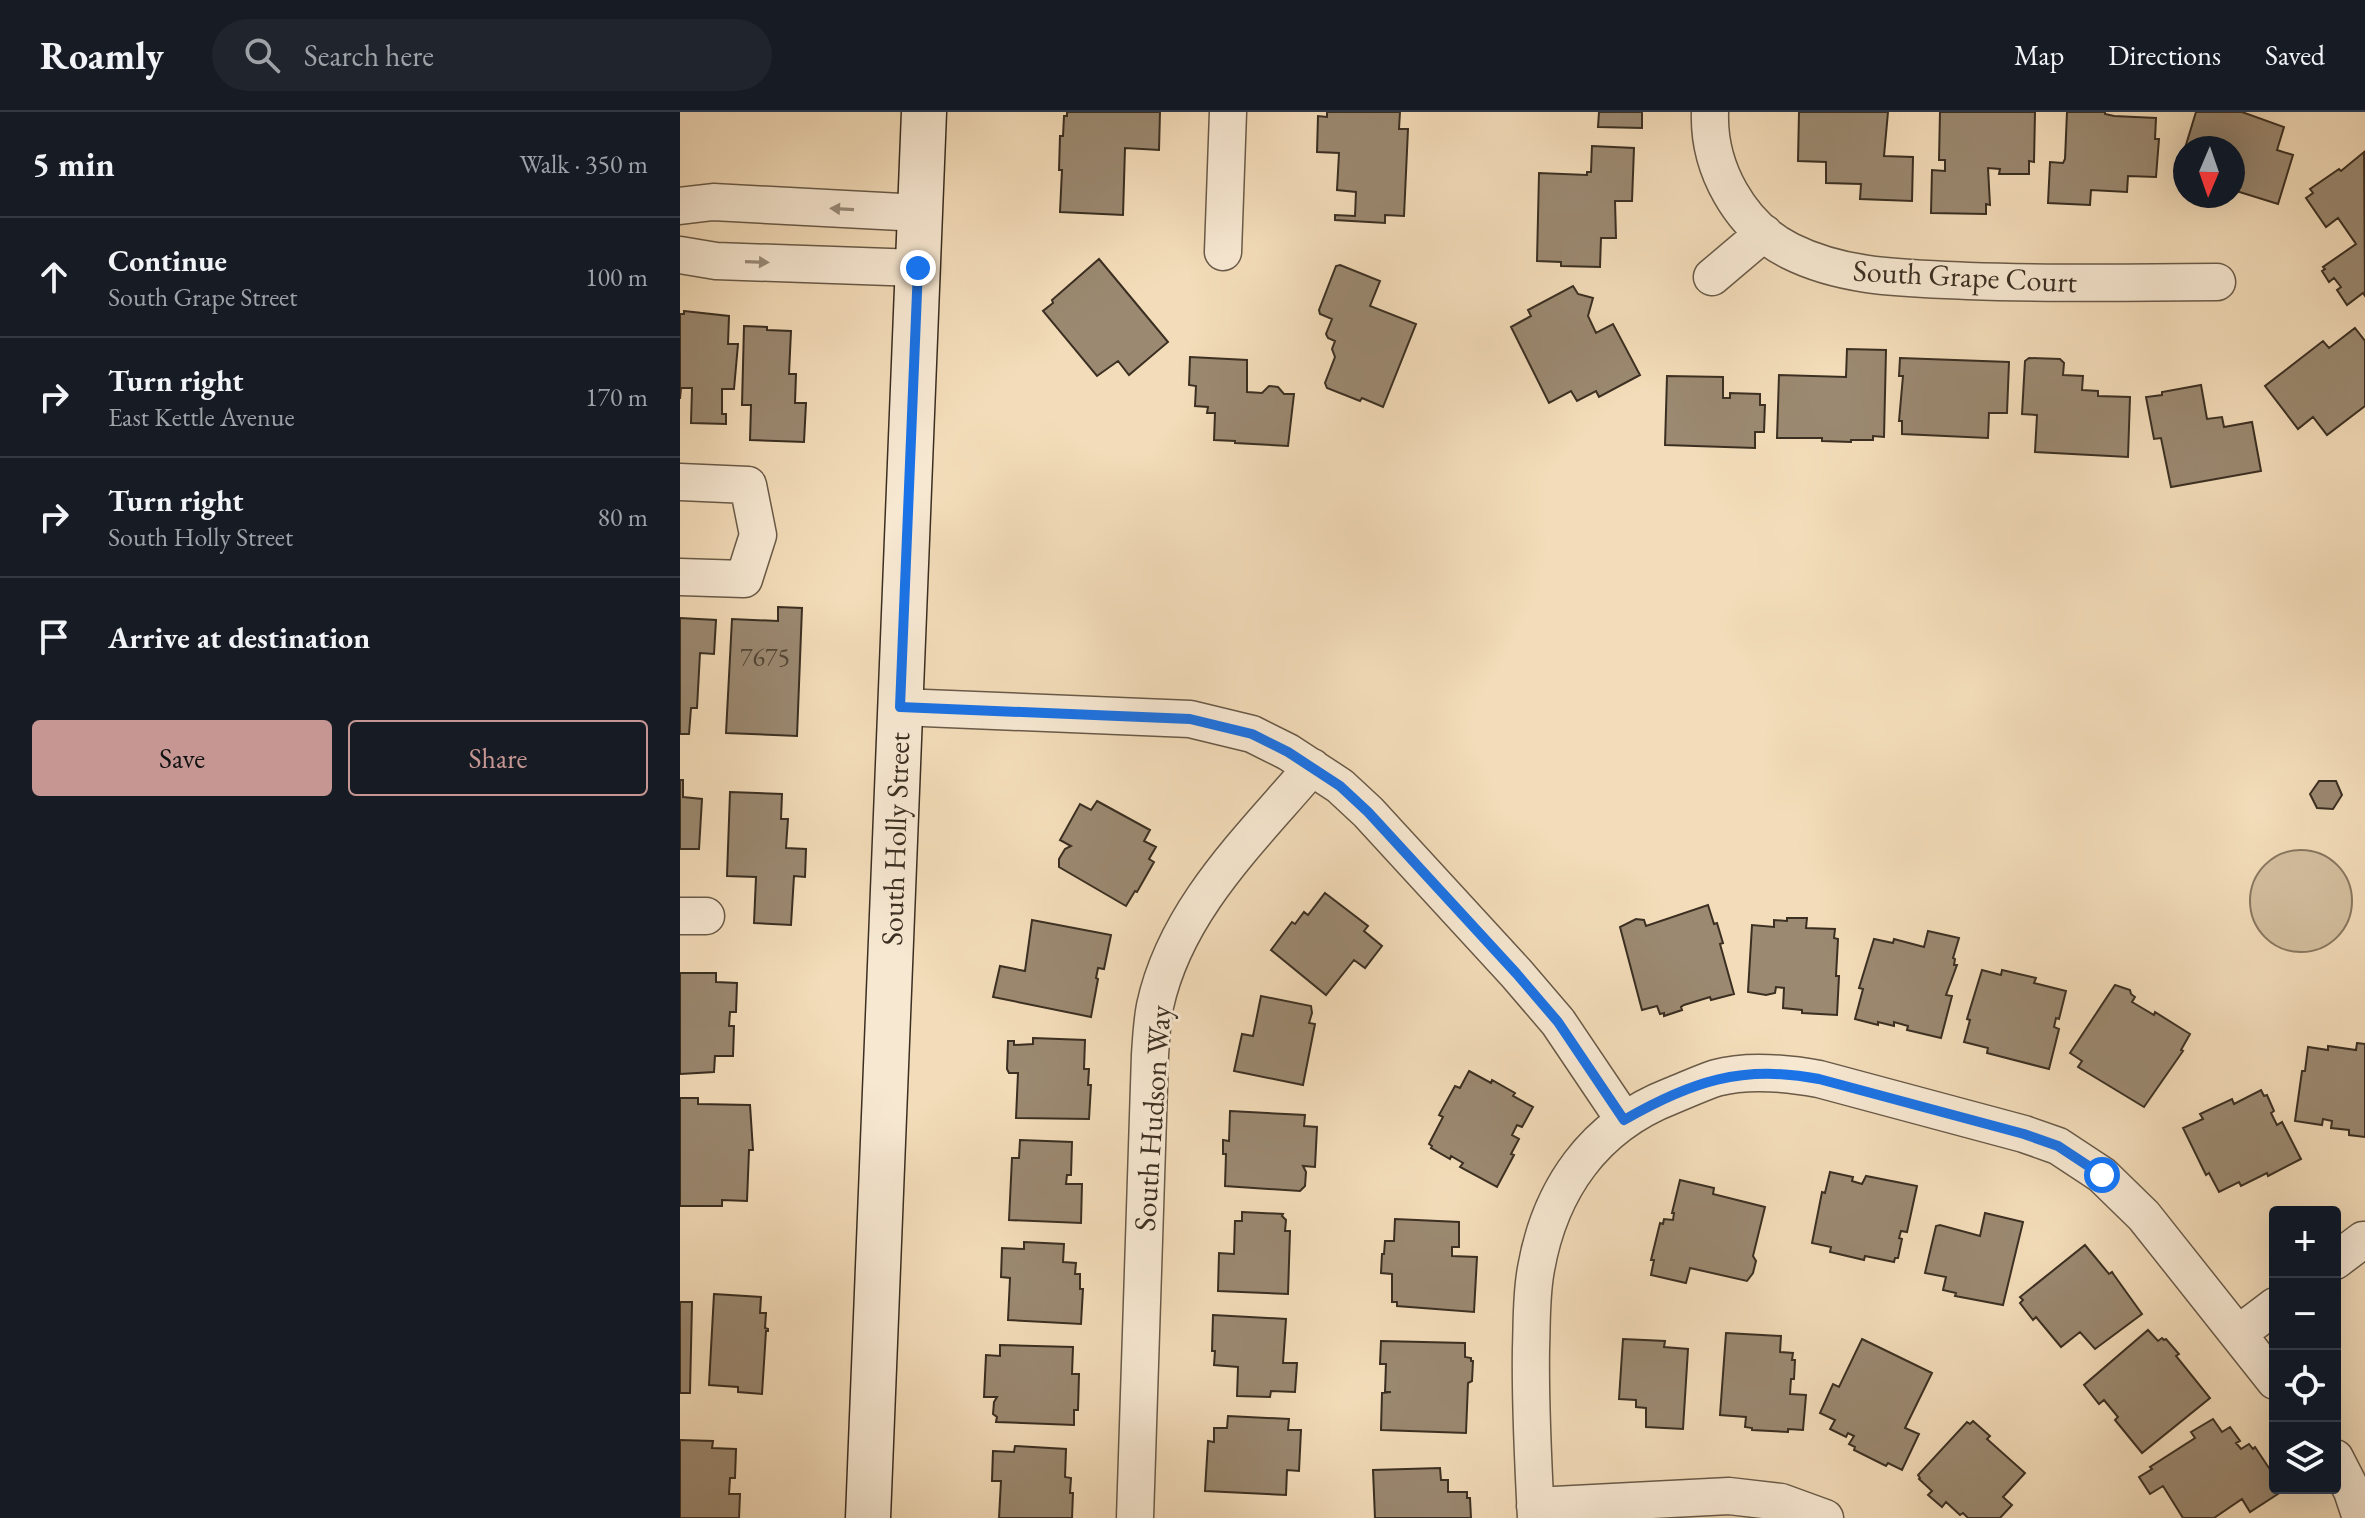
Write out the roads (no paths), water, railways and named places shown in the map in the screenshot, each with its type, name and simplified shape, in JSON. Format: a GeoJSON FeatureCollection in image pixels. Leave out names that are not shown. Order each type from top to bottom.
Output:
{"type":"FeatureCollection","features":[{"type":"Feature","properties":{"kind":"main road","name":"South Holly Street"},"geometry":{"type":"LineString","coordinates":[[868,1518],[924,112]]}},
{"type":"Feature","properties":{"kind":"street"},"geometry":{"type":"LineString","coordinates":[[1223,252],[1228,112]]}},
{"type":"Feature","properties":{"kind":"street","name":"South Grape Court"},"geometry":{"type":"LineString","coordinates":[[1710,112],[1714,156],[1727,188],[1742,211],[1764,233],[1790,251],[1838,269],[1877,277],[2027,283],[2217,282]]}},
{"type":"Feature","properties":{"kind":"street"},"geometry":{"type":"LineString","coordinates":[[680,206],[713,202],[920,213]]}},
{"type":"Feature","properties":{"kind":"street"},"geometry":{"type":"LineString","coordinates":[[1712,277],[1764,233]]}},
{"type":"Feature","properties":{"kind":"street"},"geometry":{"type":"LineString","coordinates":[[680,255],[716,261],[918,268]]}},
{"type":"Feature","properties":{"kind":"street"},"geometry":{"type":"LineString","coordinates":[[680,482],[748,485],[758,535],[744,579],[680,577]]}},
{"type":"Feature","properties":{"kind":"street"},"geometry":{"type":"LineString","coordinates":[[900,707],[1190,719],[1252,734],[1288,752],[1340,786],[1368,812],[1516,973],[1558,1022],[1624,1120]]}},
{"type":"Feature","properties":{"kind":"street","name":"South Hudson Way"},"geometry":{"type":"LineString","coordinates":[[1135,1518],[1150,1055],[1155,1006],[1186,925],[1206,892],[1312,767]]}},
{"type":"Feature","properties":{"kind":"street"},"geometry":{"type":"LineString","coordinates":[[1825,1518],[1781,1502],[1729,1496],[1536,1512],[1530,1405],[1532,1303],[1543,1237],[1554,1209],[1573,1172],[1594,1146],[1624,1120],[1651,1104],[1718,1078],[1786,1073],[1819,1079],[2058,1146],[2102,1175],[2144,1216],[2269,1373]]}},
{"type":"Feature","properties":{"kind":"street"},"geometry":{"type":"LineString","coordinates":[[2238,1334],[2269,1311]]}},
{"type":"Feature","properties":{"kind":"street"},"geometry":{"type":"LineString","coordinates":[[2341,1470],[2361,1518]]}}]}
